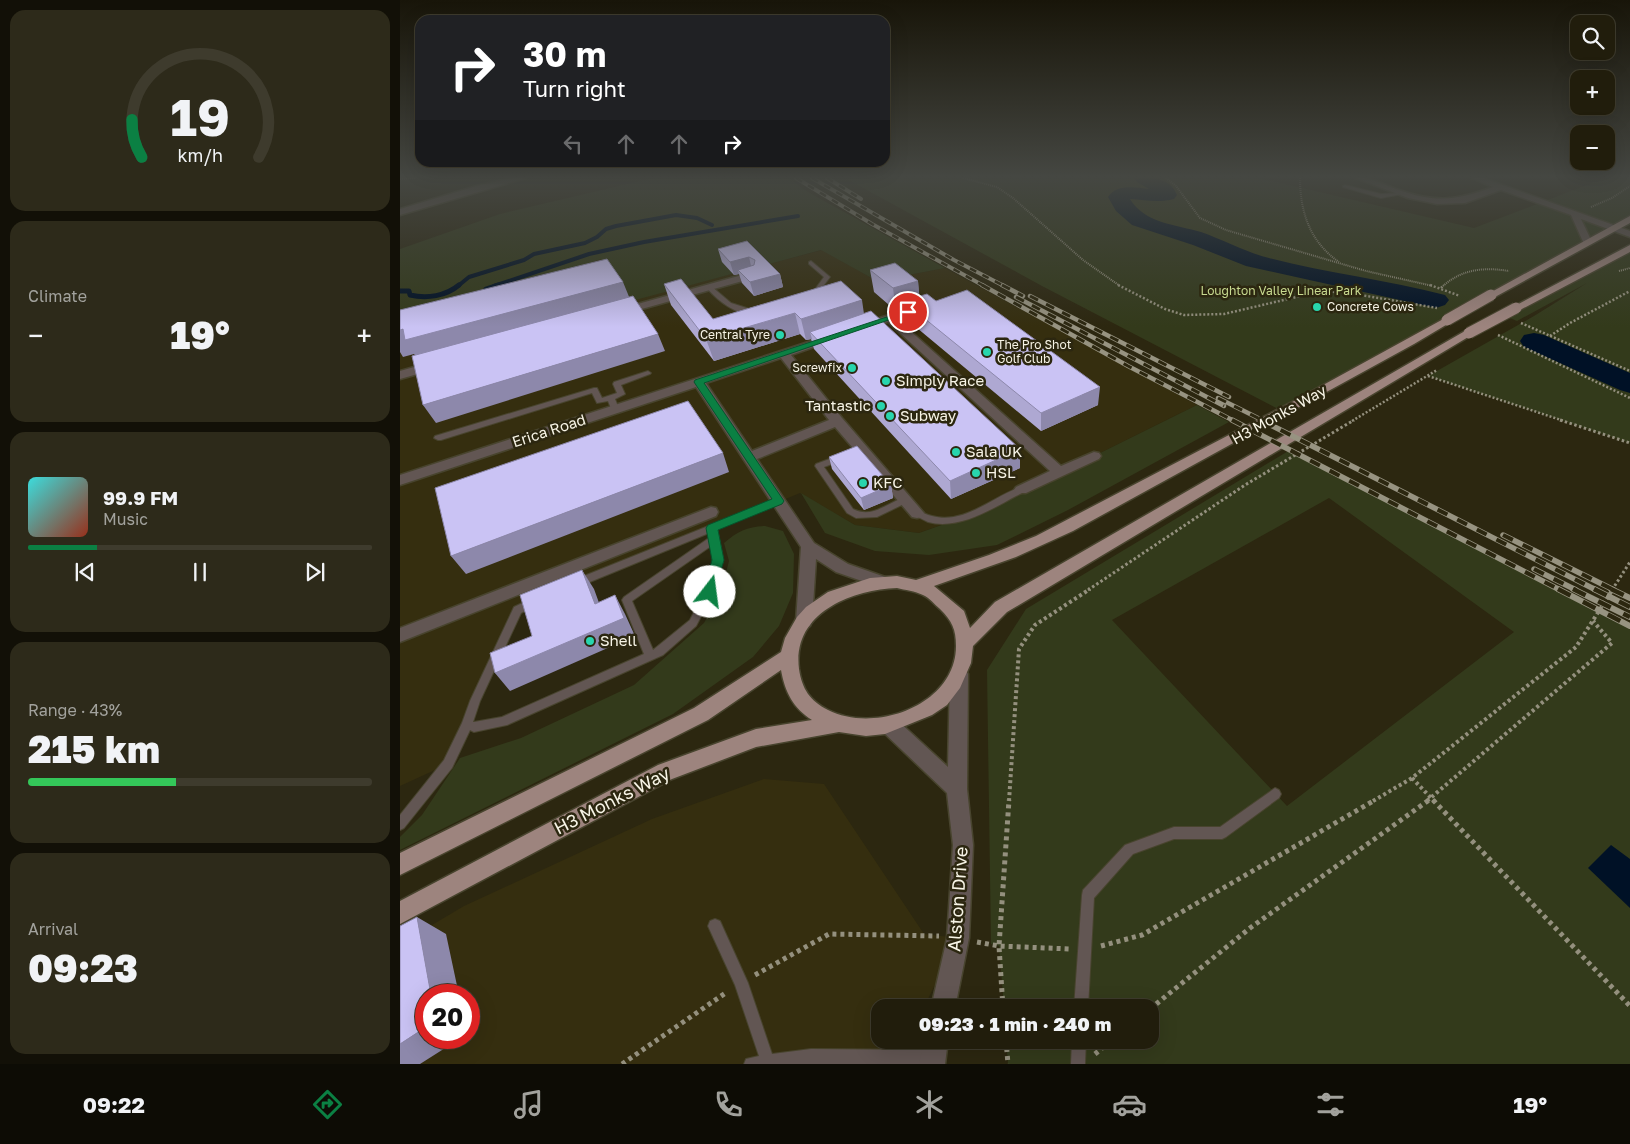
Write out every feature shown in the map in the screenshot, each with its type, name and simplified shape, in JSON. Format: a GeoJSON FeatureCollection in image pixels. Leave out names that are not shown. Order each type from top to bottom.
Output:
{"type":"FeatureCollection","features":[{"type":"Feature","properties":{"kind":"main road","name":"H3 Monks Way"},"geometry":{"type":"LineString","coordinates":[[916,586],[989,561],[1041,540],[1147,483],[1208,453],[1355,373],[1446,315],[1491,295],[1613,228]]}},
{"type":"Feature","properties":{"kind":"main road","name":"H3 Monks Way"},"geometry":{"type":"LineString","coordinates":[[966,642],[1001,607],[1178,501],[1470,333],[1630,248]]}},
{"type":"Feature","properties":{"kind":"main road"},"geometry":{"type":"LineString","coordinates":[[882,582],[897,582],[916,586],[934,593],[958,617],[966,642],[965,656],[959,674],[945,694],[931,707],[889,726],[863,728],[837,724],[812,711],[797,695],[788,670],[792,641],[804,621],[825,602],[843,592],[882,582]]}},
{"type":"Feature","properties":{"kind":"main road"},"geometry":{"type":"LineString","coordinates":[[400,864],[701,714],[789,656]]}},
{"type":"Feature","properties":{"kind":"main road","name":"H3 Monks Way"},"geometry":{"type":"LineString","coordinates":[[400,913],[665,772],[756,738],[837,724]]}},
{"type":"Feature","properties":{"kind":"street"},"geometry":{"type":"LineString","coordinates":[[1580,228],[1586,242]]}},
{"type":"Feature","properties":{"kind":"street"},"geometry":{"type":"LineString","coordinates":[[1613,228],[1630,234]]}},
{"type":"Feature","properties":{"kind":"street"},"geometry":{"type":"LineString","coordinates":[[606,316],[753,275]]}},
{"type":"Feature","properties":{"kind":"street"},"geometry":{"type":"LineString","coordinates":[[855,330],[934,304]]}},
{"type":"Feature","properties":{"kind":"street"},"geometry":{"type":"LineString","coordinates":[[890,318],[1059,472]]}},
{"type":"Feature","properties":{"kind":"street","name":"Erica Road"},"geometry":{"type":"LineString","coordinates":[[400,480],[613,403],[698,382],[837,336]]}},
{"type":"Feature","properties":{"kind":"street"},"geometry":{"type":"LineString","coordinates":[[783,353],[837,420],[858,450],[917,513]]}},
{"type":"Feature","properties":{"kind":"street"},"geometry":{"type":"LineString","coordinates":[[400,375],[447,362]]}},
{"type":"Feature","properties":{"kind":"street"},"geometry":{"type":"LineString","coordinates":[[698,382],[809,547],[842,568],[882,582]]}},
{"type":"Feature","properties":{"kind":"street"},"geometry":{"type":"LineString","coordinates":[[749,457],[837,420]]}},
{"type":"Feature","properties":{"kind":"street"},"geometry":{"type":"LineString","coordinates":[[1021,490],[1094,456]]}},
{"type":"Feature","properties":{"kind":"street"},"geometry":{"type":"LineString","coordinates":[[400,635],[711,520]]}},
{"type":"Feature","properties":{"kind":"street"},"geometry":{"type":"LineString","coordinates":[[804,621],[809,547]]}},
{"type":"Feature","properties":{"kind":"street","name":"Alston Drive"},"geometry":{"type":"LineString","coordinates":[[945,999],[958,938],[963,845],[956,789],[959,674]]}},
{"type":"Feature","properties":{"kind":"street"},"geometry":{"type":"LineString","coordinates":[[889,726],[956,789]]}},
{"type":"Feature","properties":{"kind":"lane"},"geometry":{"type":"LineString","coordinates":[[801,299],[815,292],[827,277],[811,263]]}},
{"type":"Feature","properties":{"kind":"lane"},"geometry":{"type":"LineString","coordinates":[[709,287],[722,301],[739,310],[759,311]]}},
{"type":"Feature","properties":{"kind":"lane"},"geometry":{"type":"LineString","coordinates":[[438,438],[594,390],[600,401],[613,403],[621,394],[617,384],[648,373]]}},
{"type":"Feature","properties":{"kind":"lane"},"geometry":{"type":"LineString","coordinates":[[845,456],[819,466],[850,511],[859,516],[874,515],[904,500]]}},
{"type":"Feature","properties":{"kind":"lane"},"geometry":{"type":"LineString","coordinates":[[917,513],[925,518],[936,521],[949,521],[964,517],[1021,490]]}},
{"type":"Feature","properties":{"kind":"lane"},"geometry":{"type":"LineString","coordinates":[[569,586],[711,520],[778,501]]}},
{"type":"Feature","properties":{"kind":"lane"},"geometry":{"type":"LineString","coordinates":[[467,724],[474,727],[503,722],[659,652],[693,623],[710,592],[718,560],[711,520]]}},
{"type":"Feature","properties":{"kind":"lane"},"geometry":{"type":"LineString","coordinates":[[650,656],[627,600],[714,539]]}},
{"type":"Feature","properties":{"kind":"lane"},"geometry":{"type":"LineString","coordinates":[[400,824],[448,764],[467,724],[474,701],[517,610],[542,598]]}},
{"type":"Feature","properties":{"kind":"lane"},"geometry":{"type":"LineString","coordinates":[[1081,999],[1088,895],[1129,849],[1174,833],[1222,833],[1275,794]]}},
{"type":"Feature","properties":{"kind":"lane"},"geometry":{"type":"LineString","coordinates":[[715,926],[741,982],[768,1062]]}},
{"type":"Feature","properties":{"kind":"lane"},"geometry":{"type":"LineString","coordinates":[[1078,1064],[1079,1049]]}},
{"type":"Feature","properties":{"kind":"lane"},"geometry":{"type":"LineString","coordinates":[[751,1064],[812,1056],[933,1054]]}},
{"type":"Feature","properties":{"kind":"path"},"geometry":{"type":"LineString","coordinates":[[1045,228],[1114,283],[1165,309],[1184,315],[1224,314],[1322,291],[1424,304],[1446,315]]}},
{"type":"Feature","properties":{"kind":"path"},"geometry":{"type":"LineString","coordinates":[[1221,228],[1347,266],[1327,252],[1310,228]]}},
{"type":"Feature","properties":{"kind":"path"},"geometry":{"type":"LineString","coordinates":[[1441,288],[1449,280],[1469,270],[1493,268],[1526,276]]}},
{"type":"Feature","properties":{"kind":"path"},"geometry":{"type":"LineString","coordinates":[[1550,336],[1630,290]]}},
{"type":"Feature","properties":{"kind":"path"},"geometry":{"type":"LineString","coordinates":[[1490,331],[1630,398]]}},
{"type":"Feature","properties":{"kind":"path"},"geometry":{"type":"LineString","coordinates":[[1002,999],[999,946],[1019,649],[1035,626],[1245,485],[1444,365]]}},
{"type":"Feature","properties":{"kind":"path"},"geometry":{"type":"LineString","coordinates":[[1428,376],[1630,443]]}},
{"type":"Feature","properties":{"kind":"path"},"geometry":{"type":"LineString","coordinates":[[622,1064],[741,982],[829,934],[924,934],[999,946],[1084,950],[1142,936],[1412,778],[1576,647],[1630,562]]}},
{"type":"Feature","properties":{"kind":"path"},"geometry":{"type":"LineString","coordinates":[[1159,1002],[1250,928],[1431,798],[1612,643],[1593,621]]}},
{"type":"Feature","properties":{"kind":"path"},"geometry":{"type":"LineString","coordinates":[[1412,778],[1630,1006]]}},
{"type":"Feature","properties":{"kind":"path"},"geometry":{"type":"LineString","coordinates":[[1007,1049],[1008,1064]]}},
{"type":"Feature","properties":{"kind":"path"},"geometry":{"type":"LineString","coordinates":[[1093,1064],[1094,1055],[1101,1049]]}},
{"type":"Feature","properties":{"kind":"shaded area"},"geometry":{"type":"Polygon","coordinates":[[[822,250],[877,281],[945,268],[1197,405],[964,517],[919,533],[855,525],[800,493],[517,610],[448,764],[400,786],[400,330],[601,259],[628,301],[822,250]]]}},
{"type":"Feature","properties":{"kind":"shaded area"},"geometry":{"type":"Polygon","coordinates":[[[764,779],[824,784],[924,934],[958,938],[928,999],[871,999],[871,1049],[904,1049],[897,1064],[400,1064],[400,944],[464,906],[652,819],[764,779]]]}},
{"type":"Feature","properties":{"kind":"green space"},"geometry":{"type":"Polygon","coordinates":[[[461,228],[872,228],[945,268],[877,281],[821,250],[628,302],[601,259],[400,330],[400,249],[461,228]]]}},
{"type":"Feature","properties":{"kind":"green space","name":"Loughton Valley Linear Park"},"geometry":{"type":"Polygon","coordinates":[[[936,228],[1614,228],[1284,412],[1042,286],[936,228]]]}},
{"type":"Feature","properties":{"kind":"green space"},"geometry":{"type":"Polygon","coordinates":[[[1630,248],[1630,443],[1428,376],[1534,316],[1587,283],[1517,321],[1505,316],[1630,248]]]}},
{"type":"Feature","properties":{"kind":"green space"},"geometry":{"type":"Polygon","coordinates":[[[1197,405],[1229,422],[1068,510],[997,545],[929,555],[875,551],[825,533],[801,493],[855,525],[919,533],[964,517],[1197,405]]]}},
{"type":"Feature","properties":{"kind":"green space"},"geometry":{"type":"Polygon","coordinates":[[[1290,450],[1599,610],[1630,629],[1630,1064],[1008,1064],[1007,1049],[1159,1049],[1159,999],[1003,999],[999,946],[991,944],[987,670],[1026,609],[1290,450]],[[1329,498],[1112,620],[1287,806],[1514,632],[1329,498]]]}},
{"type":"Feature","properties":{"kind":"green space"},"geometry":{"type":"Polygon","coordinates":[[[765,526],[783,531],[794,554],[793,593],[779,626],[753,657],[673,714],[400,850],[400,837],[422,815],[460,758],[521,738],[634,685],[704,623],[721,592],[729,561],[724,543],[743,530],[765,526]]]}},
{"type":"Feature","properties":{"kind":"water"},"geometry":{"type":"Polygon","coordinates":[[[1611,845],[1630,859],[1630,908],[1588,868],[1611,845]]]}},
{"type":"Feature","properties":{"kind":"building"},"geometry":{"type":"Polygon","coordinates":[[[747,241],[780,274],[750,282],[738,270],[754,265],[755,260],[749,257],[730,262],[718,249],[747,241]]]}},
{"type":"Feature","properties":{"kind":"building"},"geometry":{"type":"Polygon","coordinates":[[[607,259],[623,282],[405,340],[403,329],[400,330],[400,310],[607,259]]]}},
{"type":"Feature","properties":{"kind":"building"},"geometry":{"type":"Polygon","coordinates":[[[895,263],[918,281],[893,288],[870,270],[895,263]]]}},
{"type":"Feature","properties":{"kind":"building"},"geometry":{"type":"Polygon","coordinates":[[[681,279],[713,319],[841,281],[862,300],[801,319],[795,313],[706,339],[664,284],[681,279]]]}},
{"type":"Feature","properties":{"kind":"building"},"geometry":{"type":"Polygon","coordinates":[[[967,290],[1100,387],[1041,413],[903,301],[927,294],[936,301],[967,290]]]}},
{"type":"Feature","properties":{"kind":"building"},"geometry":{"type":"Polygon","coordinates":[[[633,296],[658,334],[423,405],[412,356],[633,296]]]}},
{"type":"Feature","properties":{"kind":"building"},"geometry":{"type":"Polygon","coordinates":[[[871,311],[1020,449],[950,481],[810,332],[871,311]]]}},
{"type":"Feature","properties":{"kind":"building"},"geometry":{"type":"Polygon","coordinates":[[[688,401],[723,453],[451,556],[435,488],[688,401]]]}},
{"type":"Feature","properties":{"kind":"building","name":"KFC"},"geometry":{"type":"Polygon","coordinates":[[[857,446],[891,485],[861,498],[829,457],[857,446]]]}},
{"type":"Feature","properties":{"kind":"building"},"geometry":{"type":"Polygon","coordinates":[[[582,570],[595,604],[615,595],[624,618],[495,673],[490,653],[532,636],[520,595],[582,570]]]}},
{"type":"Feature","properties":{"kind":"building"},"geometry":{"type":"Polygon","coordinates":[[[417,917],[429,984],[415,984],[415,1034],[400,1044],[400,926],[417,917]]]}},
{"type":"Feature","properties":{"kind":"waterway"},"geometry":{"type":"LineString","coordinates":[[458,286],[469,277],[524,260],[534,254],[585,243],[610,228]]}},
{"type":"Feature","properties":{"kind":"waterway"},"geometry":{"type":"LineString","coordinates":[[494,286],[589,254],[644,242],[729,228]]}},
{"type":"Feature","properties":{"kind":"waterway"},"geometry":{"type":"LineString","coordinates":[[1159,228],[1192,237],[1264,264],[1415,294],[1436,300]]}},
{"type":"Feature","properties":{"kind":"waterway"},"geometry":{"type":"LineString","coordinates":[[400,291],[409,291],[410,295],[423,297],[442,294],[459,285]]}},
{"type":"Feature","properties":{"kind":"waterway"},"geometry":{"type":"LineString","coordinates":[[486,289],[498,285]]}},
{"type":"Feature","properties":{"kind":"waterway"},"geometry":{"type":"LineString","coordinates":[[1534,341],[1630,384]]}},
{"type":"Feature","properties":{"kind":"railway"},"geometry":{"type":"LineString","coordinates":[[879,228],[984,286]]}},
{"type":"Feature","properties":{"kind":"railway"},"geometry":{"type":"LineString","coordinates":[[898,228],[1004,286]]}},
{"type":"Feature","properties":{"kind":"railway"},"geometry":{"type":"LineString","coordinates":[[982,285],[1128,366],[1234,421]]}},
{"type":"Feature","properties":{"kind":"railway"},"geometry":{"type":"LineString","coordinates":[[1002,285],[1023,296]]}},
{"type":"Feature","properties":{"kind":"railway"},"geometry":{"type":"LineString","coordinates":[[1030,296],[1229,397]]}},
{"type":"Feature","properties":{"kind":"railway"},"geometry":{"type":"LineString","coordinates":[[1016,297],[1224,406]]}},
{"type":"Feature","properties":{"kind":"railway"},"geometry":{"type":"LineString","coordinates":[[1218,398],[1264,421]]}},
{"type":"Feature","properties":{"kind":"railway"},"geometry":{"type":"LineString","coordinates":[[1232,420],[1560,590]]}},
{"type":"Feature","properties":{"kind":"railway"},"geometry":{"type":"LineString","coordinates":[[1261,420],[1596,590]]}},
{"type":"Feature","properties":{"kind":"railway"},"geometry":{"type":"LineString","coordinates":[[1503,535],[1614,590]]}},
{"type":"Feature","properties":{"kind":"railway"},"geometry":{"type":"LineString","coordinates":[[1534,569],[1576,590]]}},
{"type":"Feature","properties":{"kind":"railway"},"geometry":{"type":"LineString","coordinates":[[1558,589],[1630,626]]}},
{"type":"Feature","properties":{"kind":"railway"},"geometry":{"type":"LineString","coordinates":[[1573,589],[1630,617]]}},
{"type":"Feature","properties":{"kind":"railway"},"geometry":{"type":"LineString","coordinates":[[1611,589],[1630,598]]}},
{"type":"Feature","properties":{"kind":"railway"},"geometry":{"type":"LineString","coordinates":[[1596,590],[1630,607]]}},
{"type":"Feature","properties":{"kind":"place","name":"Concrete Cows"},"geometry":{"type":"Point","coordinates":[1317,307]}},
{"type":"Feature","properties":{"kind":"place","name":"Central Tyre"},"geometry":{"type":"Point","coordinates":[780,335]}},
{"type":"Feature","properties":{"kind":"place","name":"The Pro Shot Golf Club"},"geometry":{"type":"Point","coordinates":[987,352]}},
{"type":"Feature","properties":{"kind":"place","name":"Screwfix"},"geometry":{"type":"Point","coordinates":[852,368]}},
{"type":"Feature","properties":{"kind":"place","name":"Simply Race"},"geometry":{"type":"Point","coordinates":[886,381]}},
{"type":"Feature","properties":{"kind":"place","name":"Tantastic"},"geometry":{"type":"Point","coordinates":[881,406]}},
{"type":"Feature","properties":{"kind":"place","name":"Subway"},"geometry":{"type":"Point","coordinates":[890,416]}},
{"type":"Feature","properties":{"kind":"place","name":"Sala UK"},"geometry":{"type":"Point","coordinates":[956,452]}},
{"type":"Feature","properties":{"kind":"place","name":"HSL"},"geometry":{"type":"Point","coordinates":[976,473]}},
{"type":"Feature","properties":{"kind":"place","name":"KFC"},"geometry":{"type":"Point","coordinates":[863,483]}},
{"type":"Feature","properties":{"kind":"place","name":"Shell"},"geometry":{"type":"Point","coordinates":[590,641]}},
{"type":"Feature","properties":{"kind":"route"},"geometry":{"type":"LineString","coordinates":[[710,592],[718,560],[712,528],[778,501],[698,382],[908,312]]}}]}
